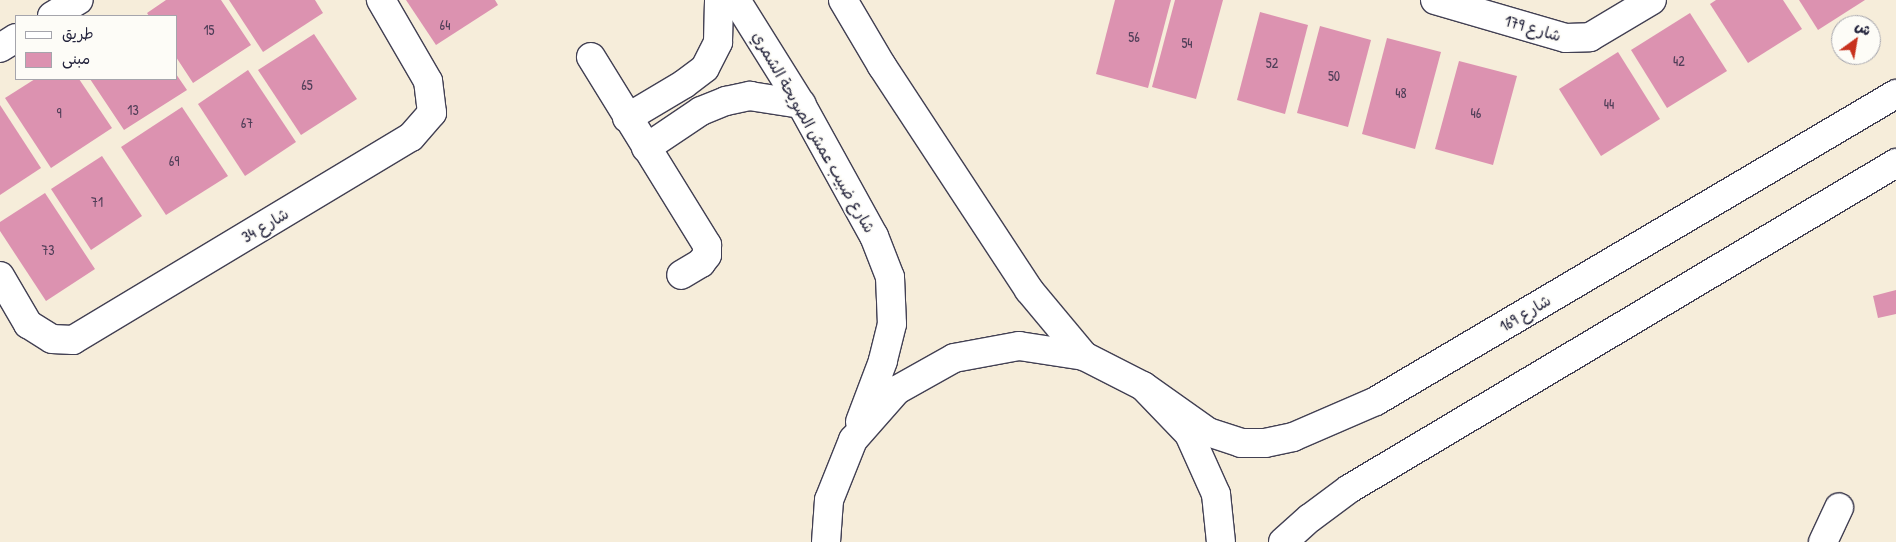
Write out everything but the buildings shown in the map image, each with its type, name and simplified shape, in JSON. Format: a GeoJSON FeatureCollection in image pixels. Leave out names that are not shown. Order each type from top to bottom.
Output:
{"type":"FeatureCollection","features":[{"type":"Feature","properties":{"kind":"street"},"geometry":{"type":"LineString","coordinates":[[54,15],[79,0]]}},
{"type":"Feature","properties":{"kind":"street","name":"شارع 34"},"geometry":{"type":"LineString","coordinates":[[0,276],[28,324],[52,339],[73,340],[411,137],[432,113],[428,81],[381,0]]}},
{"type":"Feature","properties":{"kind":"street"},"geometry":{"type":"LineString","coordinates":[[627,118],[684,84],[704,68],[718,42],[719,0]]}},
{"type":"Feature","properties":{"kind":"street","name":"شارع ضبيب عمش الصويحة الشمري"},"geometry":{"type":"LineString","coordinates":[[736,0],[801,104],[874,236],[890,277],[892,324],[883,361],[829,500]]}},
{"type":"Feature","properties":{"kind":"street"},"geometry":{"type":"LineString","coordinates":[[843,0],[882,66],[1029,290],[1084,356]]}},
{"type":"Feature","properties":{"kind":"street","name":"شارع 179"},"geometry":{"type":"LineString","coordinates":[[1444,1],[1566,38],[1590,37],[1652,0]]}},
{"type":"Feature","properties":{"kind":"street"},"geometry":{"type":"LineString","coordinates":[[0,48],[15,39]]}},
{"type":"Feature","properties":{"kind":"street"},"geometry":{"type":"LineString","coordinates":[[591,57],[627,118],[707,244],[706,255],[701,263],[681,275]]}},
{"type":"Feature","properties":{"kind":"street","name":"شارع 169"},"geometry":{"type":"LineString","coordinates":[[1143,386],[1208,432],[1241,443],[1265,442],[1293,437],[1376,401],[1896,94]]}},
{"type":"Feature","properties":{"kind":"street"},"geometry":{"type":"LineString","coordinates":[[646,148],[701,111],[726,101],[750,96],[801,104]]}},
{"type":"Feature","properties":{"kind":"street"},"geometry":{"type":"LineString","coordinates":[[1283,542],[1349,488],[1896,162]]}},
{"type":"Feature","properties":{"kind":"street"},"geometry":{"type":"LineString","coordinates":[[853,440],[897,390],[954,358],[1019,346],[1084,356],[1143,386],[1189,434],[1216,494],[1221,542]]}},
{"type":"Feature","properties":{"kind":"street"},"geometry":{"type":"LineString","coordinates":[[808,542],[829,500]]}},
{"type":"Feature","properties":{"kind":"street"},"geometry":{"type":"LineString","coordinates":[[826,542],[829,500]]}},
{"type":"Feature","properties":{"kind":"street"},"geometry":{"type":"LineString","coordinates":[[1823,542],[1839,508]]}}]}
